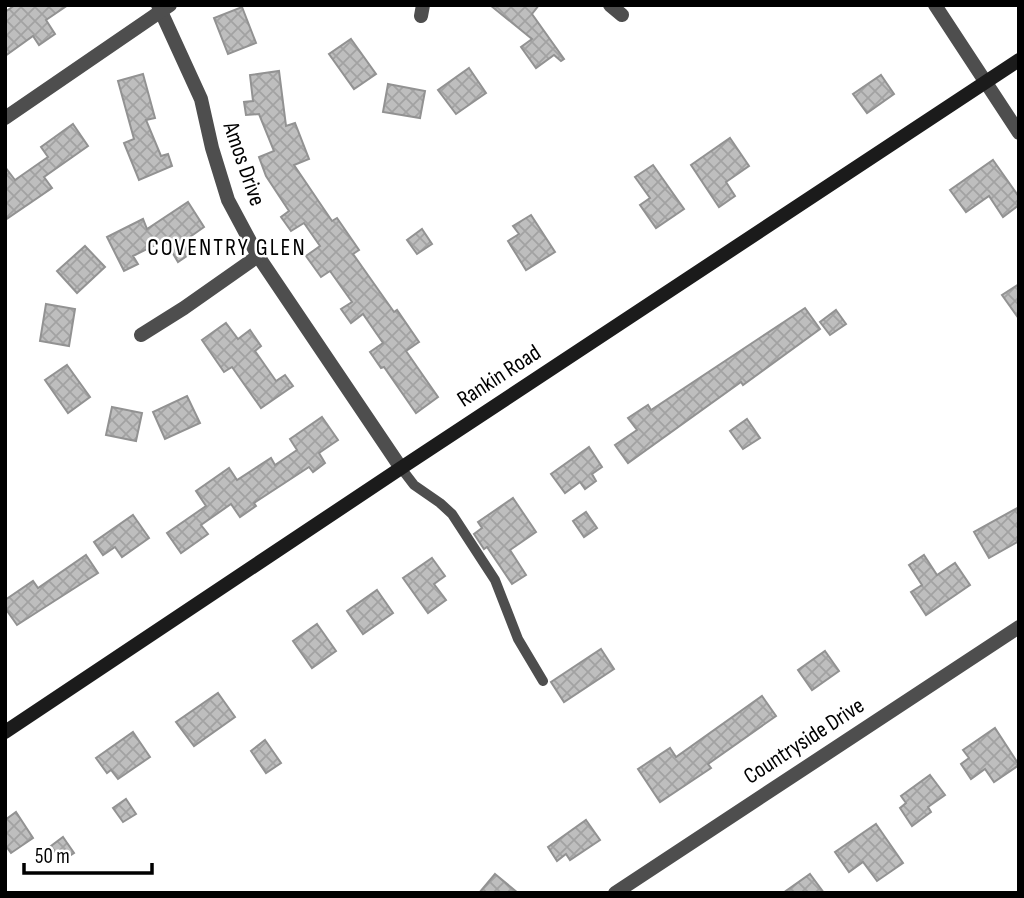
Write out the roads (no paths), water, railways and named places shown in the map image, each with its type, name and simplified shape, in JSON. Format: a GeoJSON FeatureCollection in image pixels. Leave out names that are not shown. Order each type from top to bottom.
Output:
{"type":"FeatureCollection","features":[{"type":"Feature","properties":{"kind":"street"},"geometry":{"type":"LineString","coordinates":[[610,5],[622,15]]}},
{"type":"Feature","properties":{"kind":"street"},"geometry":{"type":"LineString","coordinates":[[934,5],[1019,133]]}},
{"type":"Feature","properties":{"kind":"street"},"geometry":{"type":"LineString","coordinates":[[5,118],[163,7]]}},
{"type":"Feature","properties":{"kind":"street","name":"Amos Drive"},"geometry":{"type":"LineString","coordinates":[[163,7],[201,99],[228,200],[258,256],[401,467]]}},
{"type":"Feature","properties":{"kind":"street","name":"Rankin Road"},"geometry":{"type":"LineString","coordinates":[[5,732],[401,467],[1019,60]]}},
{"type":"Feature","properties":{"kind":"street"},"geometry":{"type":"LineString","coordinates":[[141,335],[258,256]]}},
{"type":"Feature","properties":{"kind":"street","name":"Countryside Drive"},"geometry":{"type":"LineString","coordinates":[[615,893],[1019,627]]}},
{"type":"Feature","properties":{"kind":"lane"},"geometry":{"type":"LineString","coordinates":[[401,467],[414,485],[452,514],[495,580],[518,639],[543,681]]}},
{"type":"Feature","properties":{"kind":"district","name":"COVENTRY GLEN"},"geometry":{"type":"Point","coordinates":[227,247]}}]}
